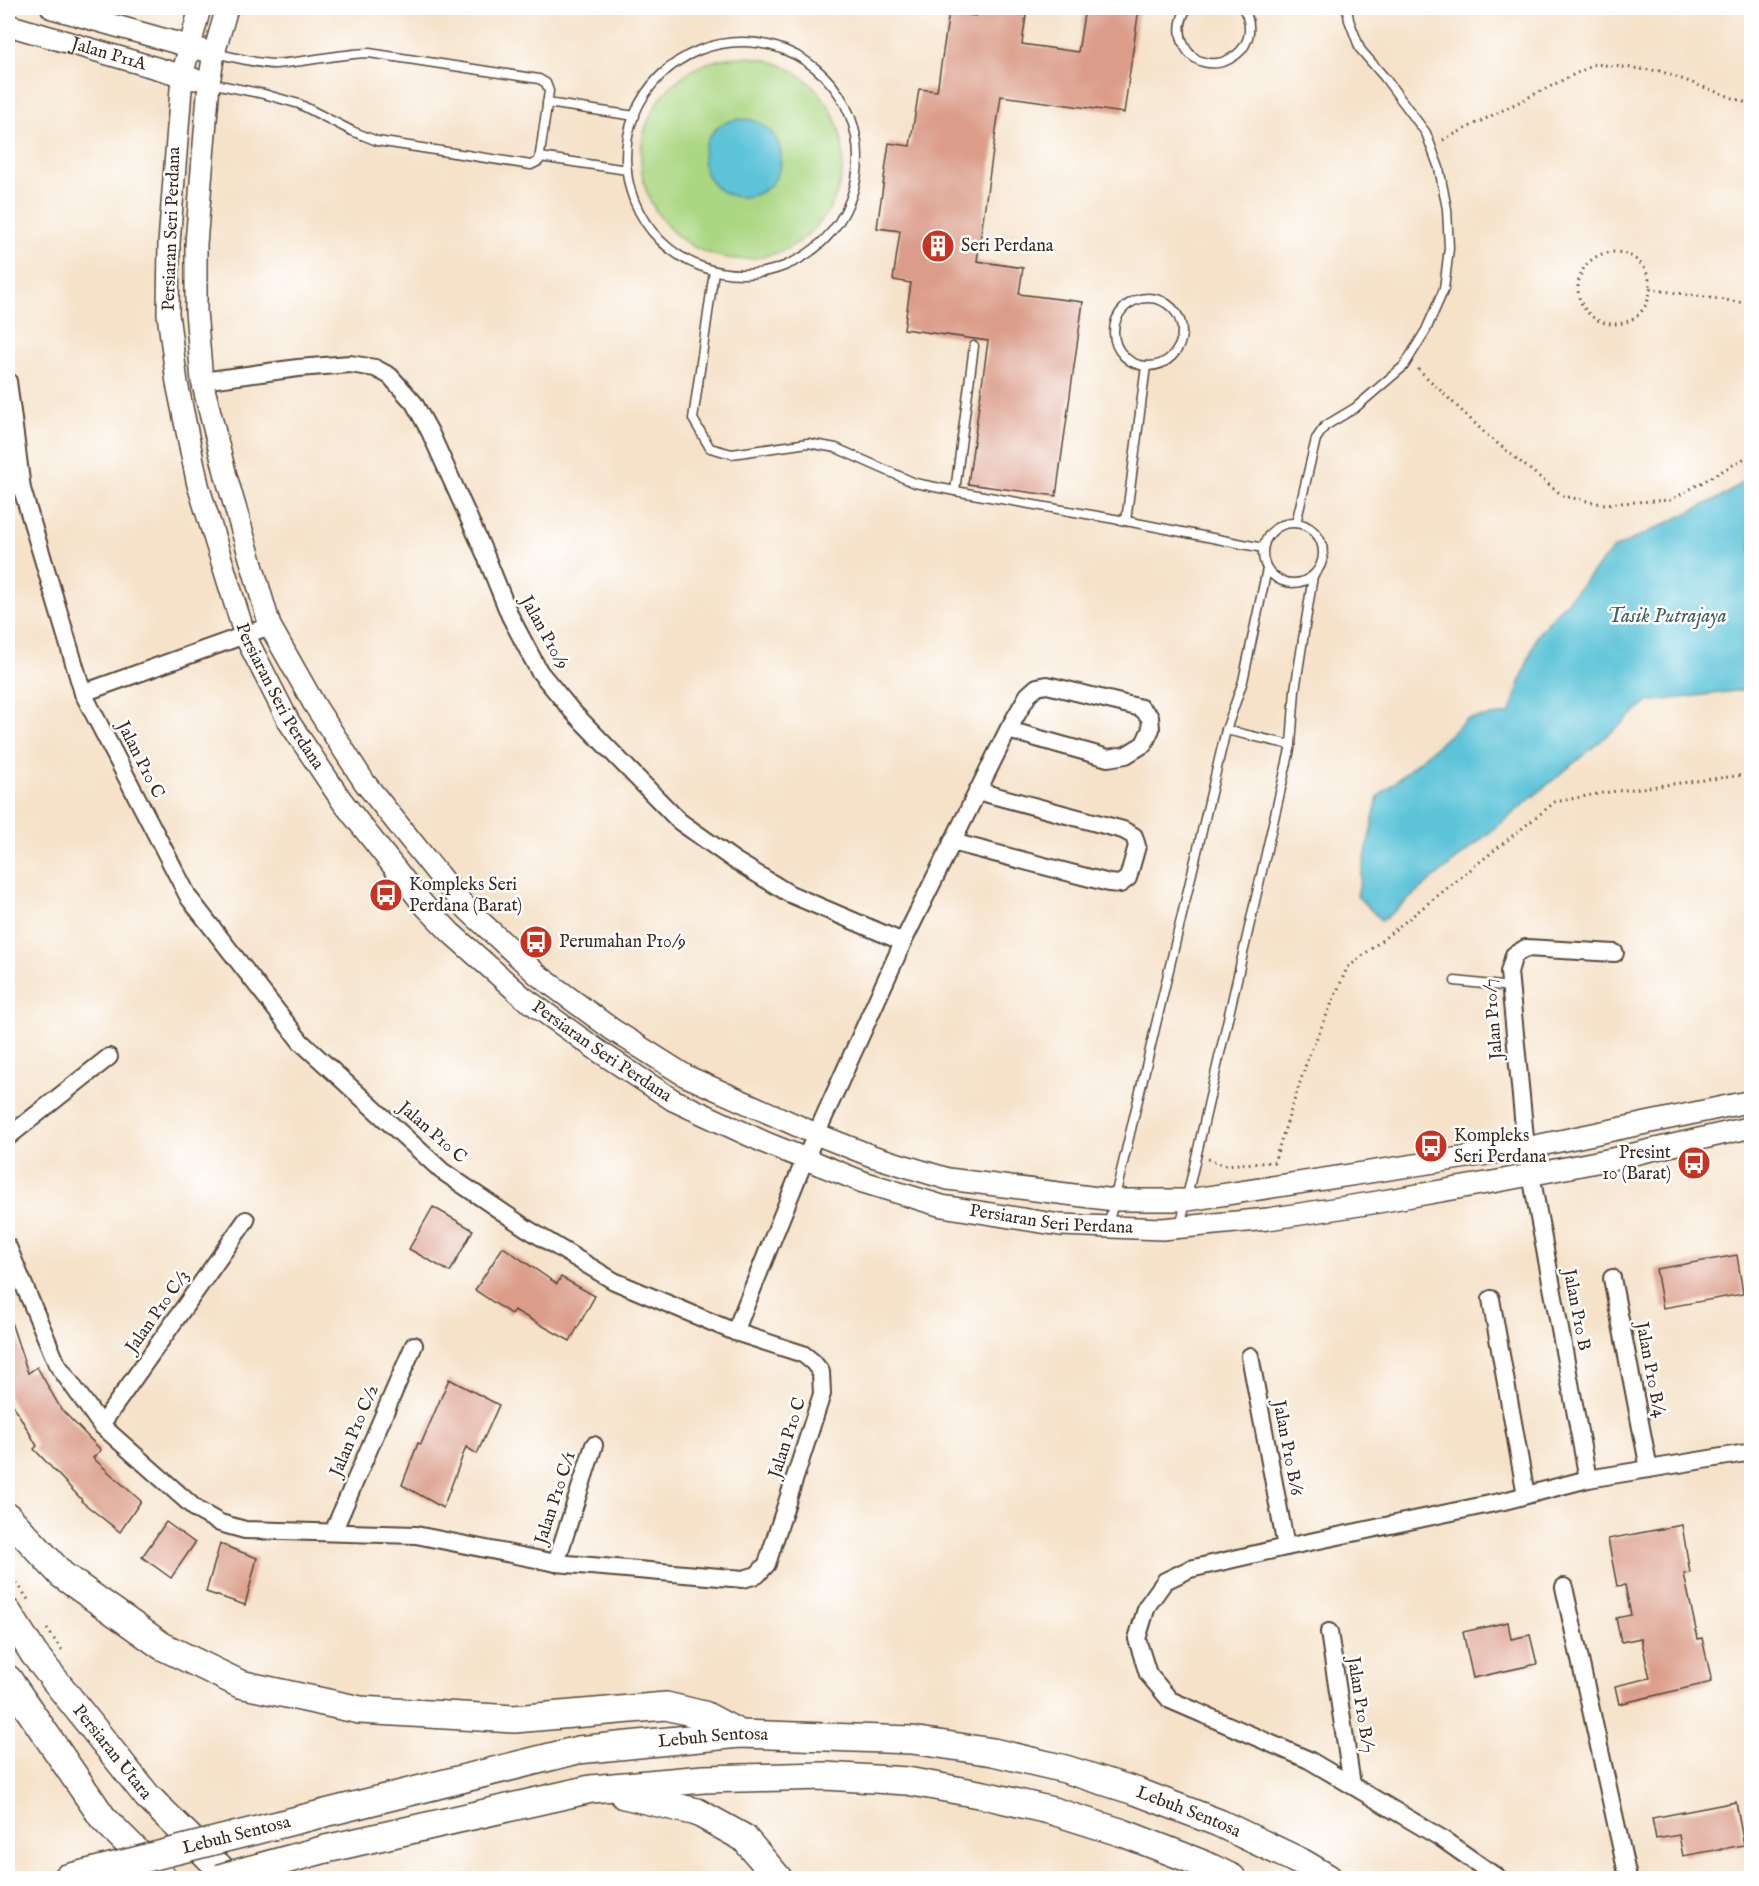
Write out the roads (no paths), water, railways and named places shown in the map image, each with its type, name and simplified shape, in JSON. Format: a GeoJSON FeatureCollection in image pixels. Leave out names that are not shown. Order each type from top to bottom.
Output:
{"type":"FeatureCollection","features":[{"type":"Feature","properties":{"kind":"main road"},"geometry":{"type":"LineString","coordinates":[[8,1516],[62,1575],[162,1646],[240,1684],[360,1710],[514,1719],[666,1706],[704,1715],[739,1734]]}},
{"type":"Feature","properties":{"kind":"main road","name":"Persiaran Utara"},"geometry":{"type":"LineString","coordinates":[[8,1613],[34,1654],[147,1796],[230,1878]]}},
{"type":"Feature","properties":{"kind":"main road"},"geometry":{"type":"LineString","coordinates":[[8,1679],[103,1818],[163,1878]]}},
{"type":"Feature","properties":{"kind":"main road","name":"Lebuh Sentosa"},"geometry":{"type":"LineString","coordinates":[[77,1876],[578,1750],[739,1734],[912,1740],[993,1752],[1065,1769],[1138,1792],[1219,1823],[1301,1862],[1328,1878]]}},
{"type":"Feature","properties":{"kind":"main road","name":"Lebuh Sentosa"},"geometry":{"type":"LineString","coordinates":[[219,1878],[326,1849],[591,1789],[704,1779],[825,1776],[907,1781],[984,1795],[1063,1814],[1123,1833],[1203,1864],[1232,1878]]}},
{"type":"Feature","properties":{"kind":"main road"},"geometry":{"type":"LineString","coordinates":[[591,1789],[697,1812],[744,1838],[778,1878]]}},
{"type":"Feature","properties":{"kind":"street","name":"Jalan P11A"},"geometry":{"type":"LineString","coordinates":[[52,8],[214,53]]}},
{"type":"Feature","properties":{"kind":"street","name":"Persiaran Seri Perdana"},"geometry":{"type":"LineString","coordinates":[[200,8],[182,75],[169,243],[168,314],[177,383],[198,485],[245,636],[289,722],[342,801],[423,904],[451,933],[524,997],[600,1052],[673,1100],[765,1143],[863,1182],[942,1206],[1060,1225],[1162,1229],[1268,1219],[1530,1175],[1752,1127]]}},
{"type":"Feature","properties":{"kind":"street","name":"Persiaran Seri Perdana"},"geometry":{"type":"LineString","coordinates":[[227,8],[214,53],[210,83],[196,244],[196,311],[202,381],[226,476],[270,626],[314,704],[365,783],[468,910],[538,975],[613,1030],[686,1076],[816,1134],[872,1156],[948,1179],[1114,1200],[1188,1200],[1526,1148],[1752,1101]]}},
{"type":"Feature","properties":{"kind":"street","name":"Jalan P11A"},"geometry":{"type":"LineString","coordinates":[[8,25],[210,83]]}},
{"type":"Feature","properties":{"kind":"street","name":"Jalan P10/9"},"geometry":{"type":"LineString","coordinates":[[202,381],[298,368],[350,364],[375,368],[390,376],[414,403],[430,432],[510,616],[539,671],[572,711],[680,821],[734,860],[790,894],[903,942]]}},
{"type":"Feature","properties":{"kind":"street","name":"Jalan P10 C"},"geometry":{"type":"LineString","coordinates":[[8,381],[22,489],[83,693],[189,898],[301,1042],[442,1171],[526,1228],[614,1281],[735,1332],[803,1354],[821,1372],[822,1394],[768,1564],[757,1575],[743,1579],[556,1563],[416,1534],[245,1530],[220,1523],[197,1510],[101,1425],[57,1364],[8,1247]]}},
{"type":"Feature","properties":{"kind":"street"},"geometry":{"type":"LineString","coordinates":[[83,693],[270,626]]}},
{"type":"Feature","properties":{"kind":"street"},"geometry":{"type":"LineString","coordinates":[[735,1332],[805,1159],[903,942],[977,791],[1008,730],[1028,695],[1037,687],[1047,685],[1141,708],[1150,717],[1151,729],[1144,744],[1126,754],[1108,758],[1008,730]]}},
{"type":"Feature","properties":{"kind":"street"},"geometry":{"type":"LineString","coordinates":[[952,842],[1109,883],[1120,884],[1128,878],[1137,846],[1134,836],[1123,830],[977,791]]}},
{"type":"Feature","properties":{"kind":"street","name":"Jalan P10/7"},"geometry":{"type":"LineString","coordinates":[[1526,1148],[1510,963],[1514,956],[1526,948],[1615,953]]}},
{"type":"Feature","properties":{"kind":"street"},"geometry":{"type":"LineString","coordinates":[[8,1137],[109,1057]]}},
{"type":"Feature","properties":{"kind":"street","name":"Jalan P10 B"},"geometry":{"type":"LineString","coordinates":[[1526,1148],[1588,1479]]}},
{"type":"Feature","properties":{"kind":"street","name":"Jalan P10 C/3"},"geometry":{"type":"LineString","coordinates":[[101,1425],[246,1220]]}},
{"type":"Feature","properties":{"kind":"street","name":"Jalan P10 B/4"},"geometry":{"type":"LineString","coordinates":[[1612,1278],[1649,1469]]}},
{"type":"Feature","properties":{"kind":"street"},"geometry":{"type":"LineString","coordinates":[[1491,1299],[1526,1495]]}},
{"type":"Feature","properties":{"kind":"street","name":"Jalan P10 C/2"},"geometry":{"type":"LineString","coordinates":[[333,1533],[414,1345]]}},
{"type":"Feature","properties":{"kind":"street","name":"Jalan P10 B/6"},"geometry":{"type":"LineString","coordinates":[[1250,1356],[1286,1547]]}},
{"type":"Feature","properties":{"kind":"street","name":"Jalan P10 C/1"},"geometry":{"type":"LineString","coordinates":[[556,1563],[594,1445]]}},
{"type":"Feature","properties":{"kind":"street"},"geometry":{"type":"LineString","coordinates":[[1498,1878],[1441,1838],[1309,1760],[1170,1700],[1148,1674],[1137,1639],[1148,1606],[1165,1581],[1190,1569],[1504,1501],[1588,1479],[1752,1452]]}},
{"type":"Feature","properties":{"kind":"street"},"geometry":{"type":"LineString","coordinates":[[1564,1587],[1628,1878]]}},
{"type":"Feature","properties":{"kind":"street","name":"Jalan P10 B/7"},"geometry":{"type":"LineString","coordinates":[[1329,1632],[1352,1785]]}},
{"type":"Feature","properties":{"kind":"lane"},"geometry":{"type":"LineString","coordinates":[[1187,8],[1180,30],[1185,47],[1199,59],[1212,63],[1227,61],[1245,46],[1249,21],[1243,8]]}},
{"type":"Feature","properties":{"kind":"lane"},"geometry":{"type":"LineString","coordinates":[[1296,524],[1316,439],[1325,426],[1355,408],[1404,366],[1426,330],[1444,289],[1449,248],[1447,208],[1439,168],[1426,133],[1360,49],[1348,20],[1347,8]]}},
{"type":"Feature","properties":{"kind":"lane"},"geometry":{"type":"LineString","coordinates":[[742,42],[777,47],[803,59],[823,75],[838,93],[846,109],[855,135],[858,158],[851,196],[838,222],[817,246],[800,259],[783,266],[764,272],[737,274],[714,271],[688,261],[664,245],[644,220],[630,190],[627,170],[627,140],[647,91],[679,61],[697,51],[723,43],[742,42]]}},
{"type":"Feature","properties":{"kind":"lane"},"geometry":{"type":"LineString","coordinates":[[210,83],[264,94],[298,104],[377,141],[531,165],[536,164],[540,157],[549,92],[546,84],[539,79],[369,53],[272,64],[214,53]]}},
{"type":"Feature","properties":{"kind":"lane"},"geometry":{"type":"LineString","coordinates":[[547,104],[635,116]]}},
{"type":"Feature","properties":{"kind":"lane"},"geometry":{"type":"LineString","coordinates":[[540,157],[627,170]]}},
{"type":"Feature","properties":{"kind":"lane"},"geometry":{"type":"LineString","coordinates":[[714,271],[693,419],[710,448],[732,454],[808,443],[836,448],[915,483],[1263,548]]}},
{"type":"Feature","properties":{"kind":"lane"},"geometry":{"type":"LineString","coordinates":[[1151,298],[1166,303],[1172,308],[1180,321],[1182,333],[1180,343],[1171,357],[1156,365],[1146,366],[1126,358],[1119,350],[1114,333],[1118,316],[1125,307],[1134,301],[1151,298]]}},
{"type":"Feature","properties":{"kind":"lane"},"geometry":{"type":"LineString","coordinates":[[955,491],[974,346]]}},
{"type":"Feature","properties":{"kind":"lane"},"geometry":{"type":"LineString","coordinates":[[1126,521],[1146,366]]}},
{"type":"Feature","properties":{"kind":"lane"},"geometry":{"type":"LineString","coordinates":[[1180,1227],[1291,745],[1295,690],[1313,576],[1321,563],[1323,554],[1322,544],[1314,532],[1302,525],[1288,524],[1276,528],[1263,548],[1267,569],[1279,580],[1291,584],[1313,576]]}},
{"type":"Feature","properties":{"kind":"lane"},"geometry":{"type":"LineString","coordinates":[[1108,1227],[1226,730],[1243,681],[1267,569]]}},
{"type":"Feature","properties":{"kind":"lane"},"geometry":{"type":"LineString","coordinates":[[1226,730],[1291,745]]}},
{"type":"Feature","properties":{"kind":"lane"},"geometry":{"type":"LineString","coordinates":[[1455,981],[1511,987]]}},
{"type":"Feature","properties":{"kind":"water"},"geometry":{"type":"Polygon","coordinates":[[[742,119],[757,122],[774,136],[781,158],[778,173],[764,190],[742,197],[727,194],[710,180],[703,158],[706,143],[720,126],[742,119]]]}},
{"type":"Feature","properties":{"kind":"water","name":"Tasik Putrajaya"},"geometry":{"type":"Polygon","coordinates":[[[1751,475],[1751,689],[1648,702],[1382,921],[1357,896],[1378,797],[1467,719],[1509,714],[1537,635],[1613,549],[1725,495],[1751,475]]]}},
{"type":"Feature","properties":{"kind":"place","name":"Seri Perdana"},"geometry":{"type":"Point","coordinates":[938,246]}},
{"type":"Feature","properties":{"kind":"place","name":"Kompleks Seri Perdana (Barat)"},"geometry":{"type":"Point","coordinates":[386,895]}},
{"type":"Feature","properties":{"kind":"place","name":"Perumahan P10/9"},"geometry":{"type":"Point","coordinates":[536,942]}},
{"type":"Feature","properties":{"kind":"place","name":"Kompleks Seri Perdana"},"geometry":{"type":"Point","coordinates":[1431,1146]}},
{"type":"Feature","properties":{"kind":"place","name":"Presint 10 (Barat)"},"geometry":{"type":"Point","coordinates":[1694,1163]}}]}
